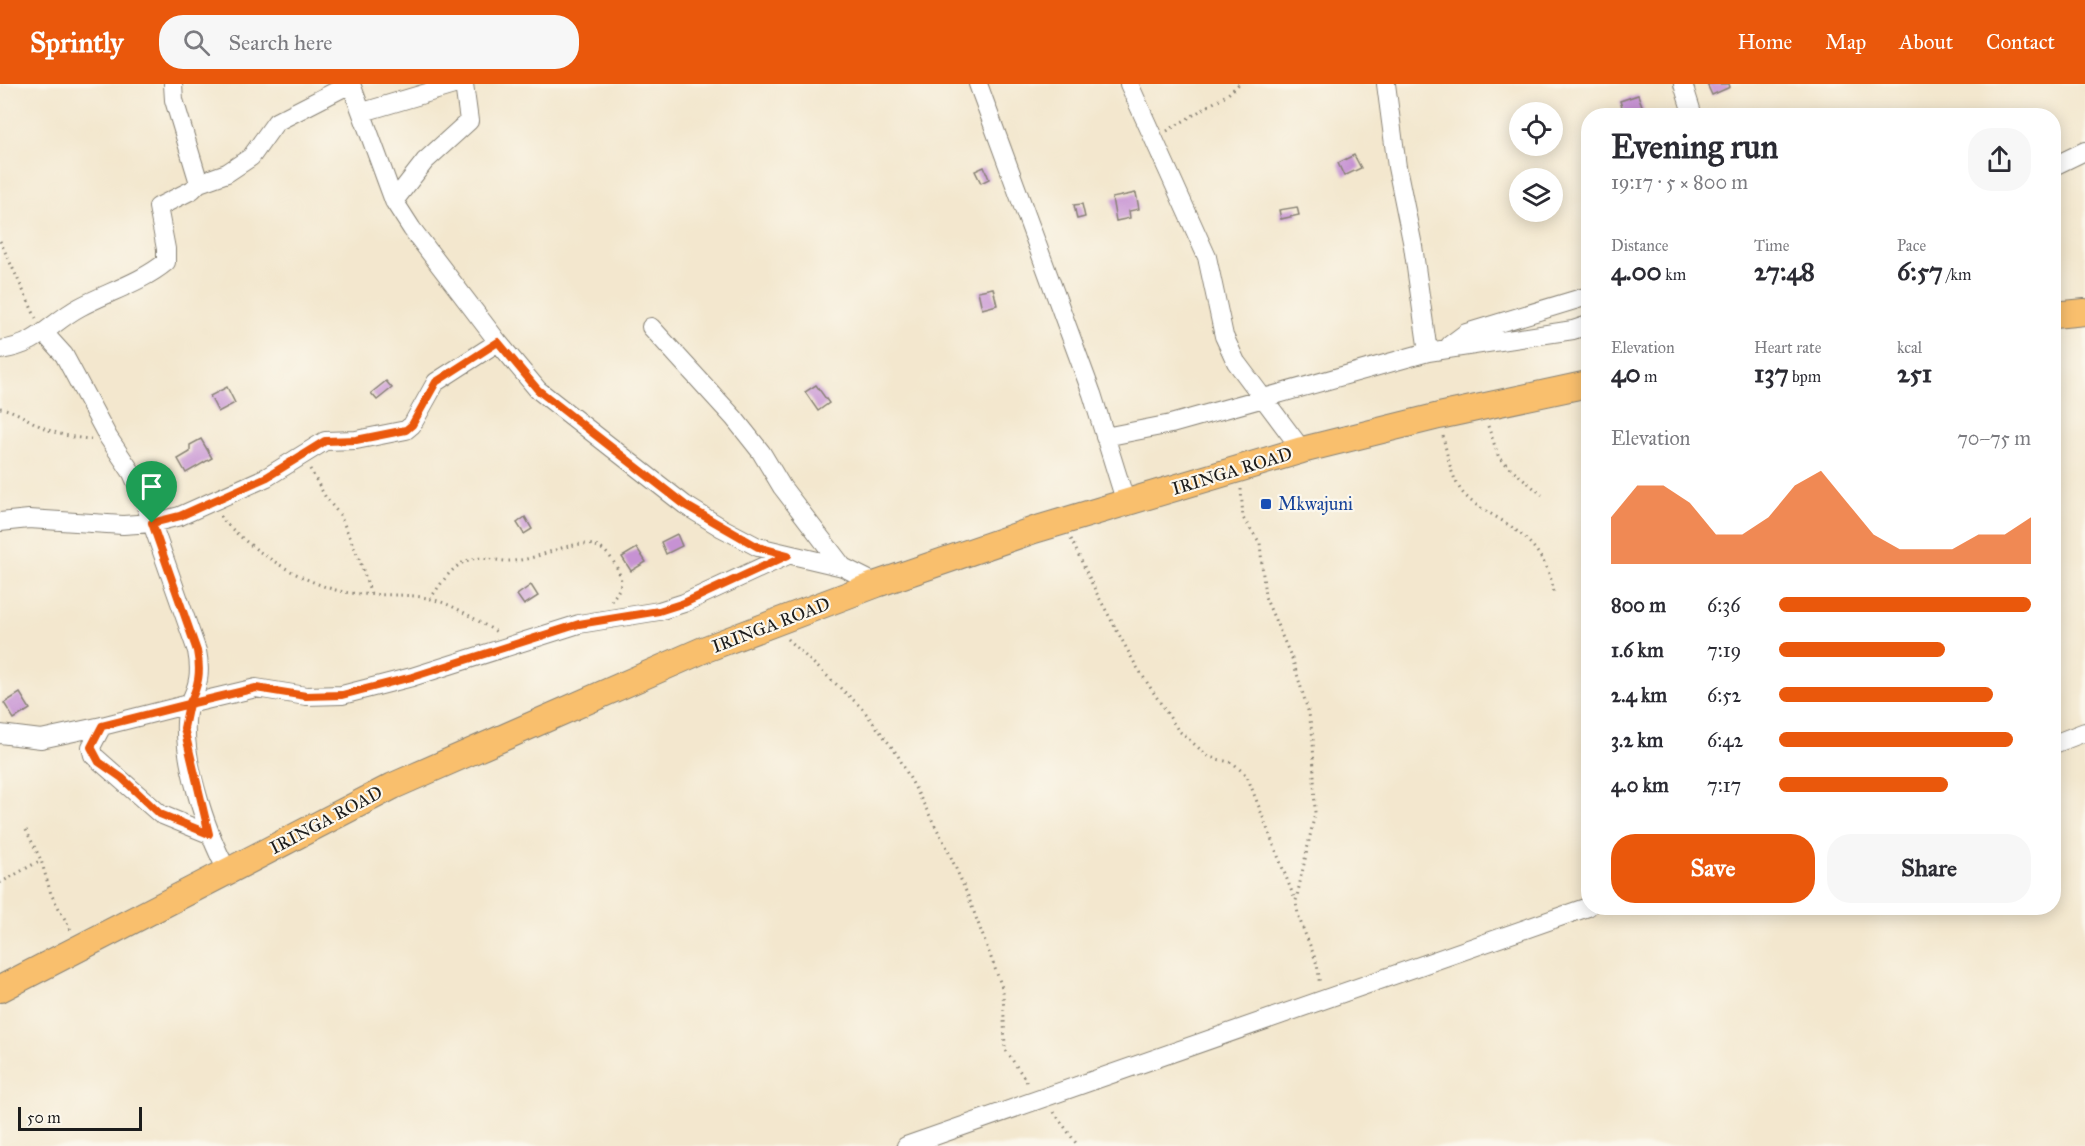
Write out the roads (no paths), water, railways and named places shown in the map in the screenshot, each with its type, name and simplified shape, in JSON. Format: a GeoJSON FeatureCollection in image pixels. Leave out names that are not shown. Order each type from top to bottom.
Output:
{"type":"FeatureCollection","features":[{"type":"Feature","properties":{"kind":"highway"},"geometry":{"type":"LineString","coordinates":[[2061,314],[2085,312]]}},
{"type":"Feature","properties":{"kind":"highway","name":"IRINGA ROAD"},"geometry":{"type":"LineString","coordinates":[[0,989],[393,786],[703,650],[877,584],[1126,502],[1302,450],[1438,416],[1581,386]]}},
{"type":"Feature","properties":{"kind":"street"},"geometry":{"type":"LineString","coordinates":[[172,84],[174,100],[200,183]]}},
{"type":"Feature","properties":{"kind":"street"},"geometry":{"type":"LineString","coordinates":[[0,350],[45,334],[76,309],[140,278],[166,262],[166,249],[158,207],[192,190],[200,183],[227,173],[251,157],[270,128],[283,118],[350,84],[363,112],[394,201],[412,229],[498,342],[538,390],[685,505],[758,547],[843,567],[877,584]]}},
{"type":"Feature","properties":{"kind":"street"},"geometry":{"type":"LineString","coordinates":[[363,112],[457,84]]}},
{"type":"Feature","properties":{"kind":"street"},"geometry":{"type":"LineString","coordinates":[[394,201],[425,161],[470,121],[464,84]]}},
{"type":"Feature","properties":{"kind":"street"},"geometry":{"type":"LineString","coordinates":[[978,84],[1092,394],[1126,502]]}},
{"type":"Feature","properties":{"kind":"street"},"geometry":{"type":"LineString","coordinates":[[1129,84],[1136,94],[1153,139],[1207,257],[1224,336],[1236,362],[1253,387],[1265,397],[1302,450]]}},
{"type":"Feature","properties":{"kind":"street"},"geometry":{"type":"LineString","coordinates":[[1386,84],[1397,167],[1413,246],[1428,352]]}},
{"type":"Feature","properties":{"kind":"street"},"geometry":{"type":"LineString","coordinates":[[1683,84],[1690,108]]}},
{"type":"Feature","properties":{"kind":"street"},"geometry":{"type":"LineString","coordinates":[[2061,163],[2085,151]]}},
{"type":"Feature","properties":{"kind":"street"},"geometry":{"type":"LineString","coordinates":[[1447,349],[1466,333],[1581,298]]}},
{"type":"Feature","properties":{"kind":"street"},"geometry":{"type":"LineString","coordinates":[[651,327],[734,418],[761,452],[782,488],[843,567]]}},
{"type":"Feature","properties":{"kind":"street"},"geometry":{"type":"LineString","coordinates":[[1105,437],[1171,424],[1428,352],[1581,327]]}},
{"type":"Feature","properties":{"kind":"street"},"geometry":{"type":"LineString","coordinates":[[45,334],[64,355],[110,441],[132,473],[197,651],[200,667],[198,684],[189,704],[184,728],[209,834],[228,872]]}},
{"type":"Feature","properties":{"kind":"street"},"geometry":{"type":"LineString","coordinates":[[0,522],[29,519],[123,525],[152,523],[180,516],[267,477],[325,441],[356,440],[406,430],[412,425],[436,382],[498,342]]}},
{"type":"Feature","properties":{"kind":"street"},"geometry":{"type":"LineString","coordinates":[[0,734],[42,739],[256,688],[306,696],[342,695],[412,677],[521,640],[600,619],[659,611],[684,603],[788,555]]}},
{"type":"Feature","properties":{"kind":"street"},"geometry":{"type":"LineString","coordinates":[[102,726],[91,747],[99,762],[122,778],[160,814],[209,834]]}},
{"type":"Feature","properties":{"kind":"street"},"geometry":{"type":"LineString","coordinates":[[2061,741],[2085,732]]}},
{"type":"Feature","properties":{"kind":"street"},"geometry":{"type":"LineString","coordinates":[[906,1146],[1037,1098],[1581,909]]}},
{"type":"Feature","properties":{"kind":"place","name":"Mkwajuni"},"geometry":{"type":"Point","coordinates":[1266,504]}}]}
